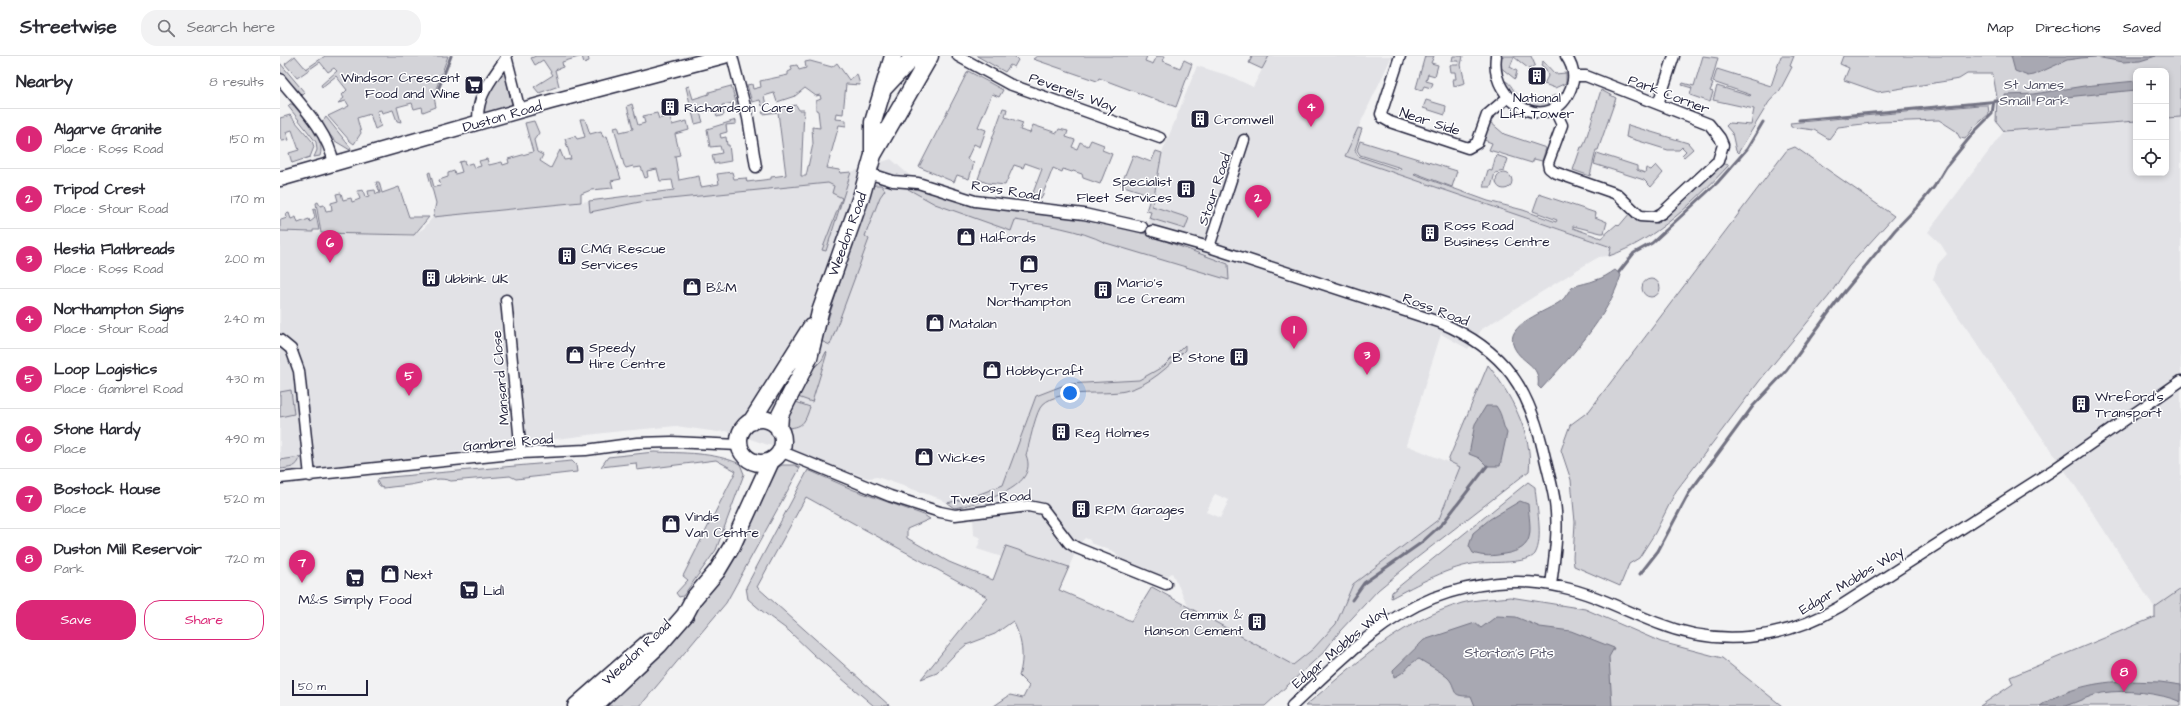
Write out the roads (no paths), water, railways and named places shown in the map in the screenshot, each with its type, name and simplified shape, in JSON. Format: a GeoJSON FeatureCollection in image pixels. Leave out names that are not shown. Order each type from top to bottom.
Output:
{"type":"FeatureCollection","features":[{"type":"Feature","properties":{"kind":"main road","name":"Weedon Road"},"geometry":{"type":"LineString","coordinates":[[873,155],[873,122],[880,94],[893,56]]}},
{"type":"Feature","properties":{"kind":"main road","name":"Weedon Road"},"geometry":{"type":"LineString","coordinates":[[779,430],[780,415],[808,358],[820,312],[862,194],[873,155],[930,56]]}},
{"type":"Feature","properties":{"kind":"main road","name":"Weedon Road"},"geometry":{"type":"LineString","coordinates":[[880,94],[912,57]]}},
{"type":"Feature","properties":{"kind":"main road"},"geometry":{"type":"LineString","coordinates":[[912,57],[916,68],[915,80]]}},
{"type":"Feature","properties":{"kind":"main road"},"geometry":{"type":"LineString","coordinates":[[880,94],[894,105],[900,106]]}},
{"type":"Feature","properties":{"kind":"main road","name":"Weedon Road"},"geometry":{"type":"LineString","coordinates":[[751,422],[820,312]]}},
{"type":"Feature","properties":{"kind":"main road"},"geometry":{"type":"LineString","coordinates":[[764,420],[775,425],[779,430],[782,442],[775,456],[764,463],[750,460],[741,451],[739,445],[741,431],[751,422],[764,420]]}},
{"type":"Feature","properties":{"kind":"main road","name":"Weedon Road"},"geometry":{"type":"LineString","coordinates":[[576,706],[656,636],[684,606],[694,598],[717,571],[732,546],[775,456]]}},
{"type":"Feature","properties":{"kind":"main road","name":"Weedon Road"},"geometry":{"type":"LineString","coordinates":[[750,460],[753,470],[753,480],[750,507]]}},
{"type":"Feature","properties":{"kind":"main road","name":"Weedon Road"},"geometry":{"type":"LineString","coordinates":[[594,706],[659,644],[685,615],[694,598]]}},
{"type":"Feature","properties":{"kind":"street","name":"Duston Road"},"geometry":{"type":"LineString","coordinates":[[280,179],[520,111],[724,56]]}},
{"type":"Feature","properties":{"kind":"street"},"geometry":{"type":"LineString","coordinates":[[732,56],[748,118],[756,167]]}},
{"type":"Feature","properties":{"kind":"street"},"geometry":{"type":"LineString","coordinates":[[880,94],[887,56]]}},
{"type":"Feature","properties":{"kind":"street","name":"Peverel's Way"},"geometry":{"type":"LineString","coordinates":[[958,56],[1009,84],[1160,138]]}},
{"type":"Feature","properties":{"kind":"street","name":"Near Side"},"geometry":{"type":"LineString","coordinates":[[1400,56],[1381,114],[1383,118],[1390,122],[1468,148],[1477,143],[1487,115],[1507,98]]}},
{"type":"Feature","properties":{"kind":"street"},"geometry":{"type":"LineString","coordinates":[[1496,56],[1496,76],[1507,98],[1528,110],[1545,111],[1554,108],[1569,93],[1574,76],[1566,56]]}},
{"type":"Feature","properties":{"kind":"street"},"geometry":{"type":"LineString","coordinates":[[1658,104],[1674,56]]}},
{"type":"Feature","properties":{"kind":"street"},"geometry":{"type":"LineString","coordinates":[[506,57],[520,111]]}},
{"type":"Feature","properties":{"kind":"street"},"geometry":{"type":"LineString","coordinates":[[478,123],[477,112],[479,100],[506,57]]}},
{"type":"Feature","properties":{"kind":"street","name":"Park Corner"},"geometry":{"type":"LineString","coordinates":[[1554,108],[1562,125],[1548,163],[1550,168],[1554,172],[1618,194],[1640,216],[1655,218],[1718,161],[1722,153],[1720,138],[1710,124],[1586,76],[1574,76]]}},
{"type":"Feature","properties":{"kind":"street"},"geometry":{"type":"LineString","coordinates":[[280,79],[325,136],[332,153],[334,164]]}},
{"type":"Feature","properties":{"kind":"street","name":"Stour Road"},"geometry":{"type":"LineString","coordinates":[[1209,247],[1244,140]]}},
{"type":"Feature","properties":{"kind":"street","name":"Ross Road"},"geometry":{"type":"LineString","coordinates":[[868,173],[893,181],[918,183],[975,201],[1084,214],[1142,227]]}},
{"type":"Feature","properties":{"kind":"street","name":"Ross Road"},"geometry":{"type":"LineString","coordinates":[[1152,231],[1209,247],[1439,322],[1475,340],[1501,362],[1519,385],[1533,413],[1553,494],[1557,526],[1551,585]]}},
{"type":"Feature","properties":{"kind":"street","name":"Mansard Close"},"geometry":{"type":"LineString","coordinates":[[506,300],[521,454]]}},
{"type":"Feature","properties":{"kind":"street"},"geometry":{"type":"LineString","coordinates":[[280,340],[291,349],[299,371],[310,476]]}},
{"type":"Feature","properties":{"kind":"street","name":"Edgar Mobbs Way"},"geometry":{"type":"LineString","coordinates":[[1292,706],[1367,638],[1400,614],[1450,592],[1478,586],[1512,583],[1551,585],[1593,596],[1658,624],[1699,636],[1742,639],[1792,630],[1816,620],[1839,607],[2020,492],[2181,381]]}},
{"type":"Feature","properties":{"kind":"street","name":"Gambrel Road"},"geometry":{"type":"LineString","coordinates":[[280,478],[521,454],[586,450],[654,442],[739,445]]}},
{"type":"Feature","properties":{"kind":"street","name":"Tweed Road"},"geometry":{"type":"LineString","coordinates":[[775,456],[940,512],[955,514],[1028,506],[1043,509],[1069,543],[1077,548],[1166,584]]}},
{"type":"Feature","properties":{"kind":"waterway"},"geometry":{"type":"LineString","coordinates":[[438,90],[451,56]]}},
{"type":"Feature","properties":{"kind":"waterway"},"geometry":{"type":"LineString","coordinates":[[1640,574],[1658,551],[1689,493],[1753,406],[1786,371],[1841,296],[1895,230],[1934,187],[1946,167],[1975,131],[1992,114],[1994,100]]}},
{"type":"Feature","properties":{"kind":"waterway"},"geometry":{"type":"LineString","coordinates":[[1799,120],[2010,100]]}},
{"type":"Feature","properties":{"kind":"waterway"},"geometry":{"type":"LineString","coordinates":[[1619,272],[1634,253],[1652,243],[1717,183],[1747,149],[1763,122]]}},
{"type":"Feature","properties":{"kind":"waterway"},"geometry":{"type":"LineString","coordinates":[[1352,600],[1364,583],[1421,543],[1443,523],[1487,466]]}},
{"type":"Feature","properties":{"kind":"place","name":"National Lift Tower"},"geometry":{"type":"Point","coordinates":[1537,76]}},
{"type":"Feature","properties":{"kind":"place","name":"Windsor Crescent Food and Wine"},"geometry":{"type":"Point","coordinates":[474,85]}},
{"type":"Feature","properties":{"kind":"place","name":"Richardson Care"},"geometry":{"type":"Point","coordinates":[670,107]}},
{"type":"Feature","properties":{"kind":"place","name":"Cromwell"},"geometry":{"type":"Point","coordinates":[1200,119]}},
{"type":"Feature","properties":{"kind":"place","name":"Northampton Signs"},"geometry":{"type":"Point","coordinates":[1311,127]}},
{"type":"Feature","properties":{"kind":"place","name":"Specialist Fleet Services"},"geometry":{"type":"Point","coordinates":[1186,189]}},
{"type":"Feature","properties":{"kind":"place","name":"Tripod Crest"},"geometry":{"type":"Point","coordinates":[1258,218]}},
{"type":"Feature","properties":{"kind":"place","name":"Ross Road Business Centre"},"geometry":{"type":"Point","coordinates":[1430,233]}},
{"type":"Feature","properties":{"kind":"place","name":"Halfords"},"geometry":{"type":"Point","coordinates":[966,237]}},
{"type":"Feature","properties":{"kind":"place","name":"CMG Rescue Services"},"geometry":{"type":"Point","coordinates":[567,256]}},
{"type":"Feature","properties":{"kind":"place","name":"Stone Hardy"},"geometry":{"type":"Point","coordinates":[330,263]}},
{"type":"Feature","properties":{"kind":"place","name":"Tyres Northampton"},"geometry":{"type":"Point","coordinates":[1029,264]}},
{"type":"Feature","properties":{"kind":"place","name":"Ubbink UK"},"geometry":{"type":"Point","coordinates":[431,278]}},
{"type":"Feature","properties":{"kind":"place","name":"B&M"},"geometry":{"type":"Point","coordinates":[692,287]}},
{"type":"Feature","properties":{"kind":"place","name":"Mario's Ice Cream"},"geometry":{"type":"Point","coordinates":[1103,290]}},
{"type":"Feature","properties":{"kind":"place","name":"Matalan"},"geometry":{"type":"Point","coordinates":[935,323]}},
{"type":"Feature","properties":{"kind":"place","name":"Algarve Granite"},"geometry":{"type":"Point","coordinates":[1294,349]}},
{"type":"Feature","properties":{"kind":"place","name":"Speedy Hire Centre"},"geometry":{"type":"Point","coordinates":[575,355]}},
{"type":"Feature","properties":{"kind":"place","name":"B Stone"},"geometry":{"type":"Point","coordinates":[1239,357]}},
{"type":"Feature","properties":{"kind":"place","name":"Hobbycraft"},"geometry":{"type":"Point","coordinates":[992,370]}},
{"type":"Feature","properties":{"kind":"place","name":"Hestia Flatbreads"},"geometry":{"type":"Point","coordinates":[1367,375]}},
{"type":"Feature","properties":{"kind":"place","name":"Loop Logistics"},"geometry":{"type":"Point","coordinates":[409,396]}},
{"type":"Feature","properties":{"kind":"place","name":"Wreford's Transport"},"geometry":{"type":"Point","coordinates":[2081,404]}},
{"type":"Feature","properties":{"kind":"place","name":"Reg Holmes"},"geometry":{"type":"Point","coordinates":[1061,432]}},
{"type":"Feature","properties":{"kind":"place","name":"Wickes"},"geometry":{"type":"Point","coordinates":[924,457]}},
{"type":"Feature","properties":{"kind":"place","name":"RPM Garages"},"geometry":{"type":"Point","coordinates":[1081,509]}},
{"type":"Feature","properties":{"kind":"place","name":"Vindis Van Centre"},"geometry":{"type":"Point","coordinates":[671,524]}},
{"type":"Feature","properties":{"kind":"place","name":"Next"},"geometry":{"type":"Point","coordinates":[390,574]}},
{"type":"Feature","properties":{"kind":"place","name":"M&S Simply Food"},"geometry":{"type":"Point","coordinates":[355,578]}},
{"type":"Feature","properties":{"kind":"place","name":"Bostock House"},"geometry":{"type":"Point","coordinates":[302,583]}},
{"type":"Feature","properties":{"kind":"place","name":"Lidl"},"geometry":{"type":"Point","coordinates":[469,590]}},
{"type":"Feature","properties":{"kind":"place","name":"Gemmix & Hanson Cement"},"geometry":{"type":"Point","coordinates":[1257,622]}},
{"type":"Feature","properties":{"kind":"place","name":"Duston Mill Reservoir"},"geometry":{"type":"Point","coordinates":[2124,692]}},
{"type":"Feature","properties":{"kind":"park label","name":"St James Small Park"},"geometry":{"type":"Point","coordinates":[2034,92]}},
{"type":"Feature","properties":{"kind":"park label","name":"Storton's Pits"},"geometry":{"type":"Point","coordinates":[1509,652]}}]}
